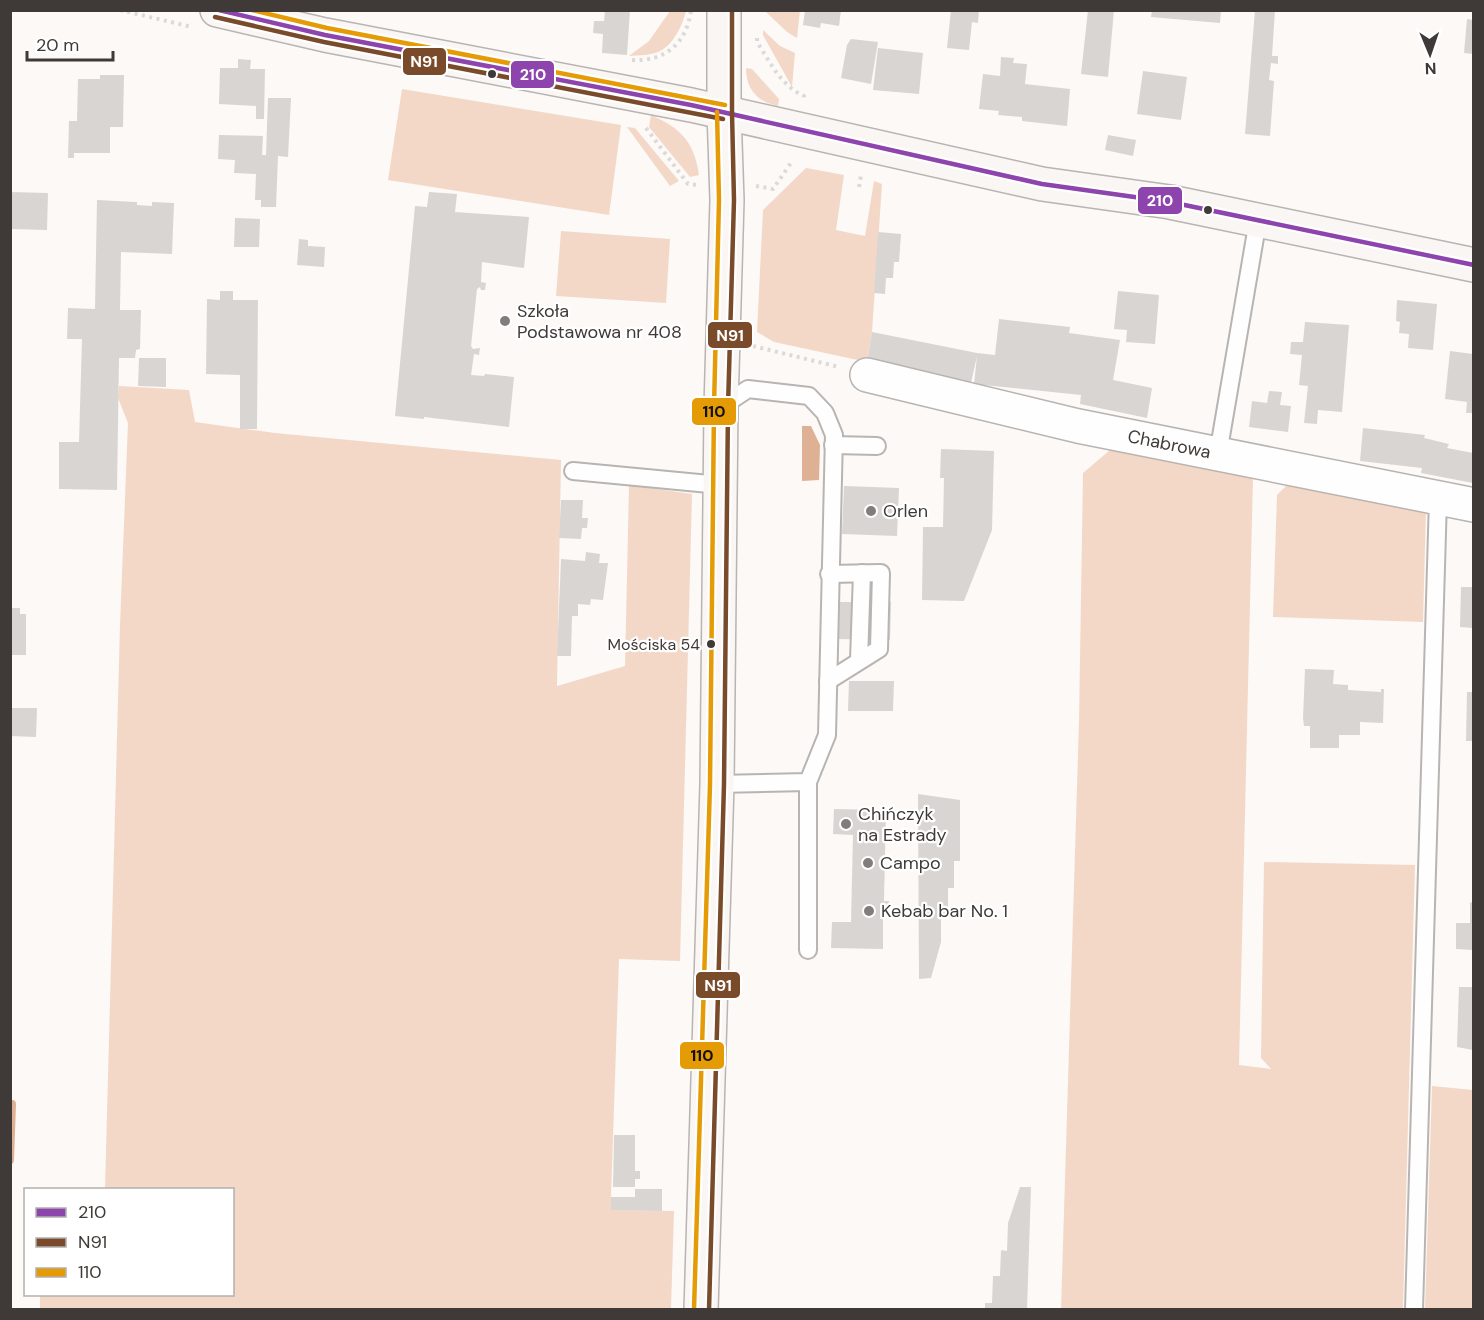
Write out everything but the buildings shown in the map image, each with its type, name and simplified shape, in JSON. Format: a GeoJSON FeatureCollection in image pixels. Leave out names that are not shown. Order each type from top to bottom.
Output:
{"type":"FeatureCollection","features":[{"type":"Feature","properties":{"kind":"main road"},"geometry":{"type":"LineString","coordinates":[[217,10],[325,35],[724,112],[1042,184],[1170,202],[1473,265]]}},
{"type":"Feature","properties":{"kind":"main road"},"geometry":{"type":"LineString","coordinates":[[701,1310],[717,784],[721,407],[727,200],[724,10]]}},
{"type":"Feature","properties":{"kind":"street","name":"Chabrowa"},"geometry":{"type":"LineString","coordinates":[[867,375],[1078,426],[1473,505]]}},
{"type":"Feature","properties":{"kind":"lane"},"geometry":{"type":"LineString","coordinates":[[1218,454],[1258,220]]}},
{"type":"Feature","properties":{"kind":"lane"},"geometry":{"type":"LineString","coordinates":[[721,407],[748,389],[809,396],[825,413],[834,435],[827,735],[808,782],[808,950]]}},
{"type":"Feature","properties":{"kind":"lane"},"geometry":{"type":"LineString","coordinates":[[833,445],[877,446]]}},
{"type":"Feature","properties":{"kind":"lane"},"geometry":{"type":"LineString","coordinates":[[573,471],[720,485]]}},
{"type":"Feature","properties":{"kind":"lane"},"geometry":{"type":"LineString","coordinates":[[1414,1310],[1438,499]]}},
{"type":"Feature","properties":{"kind":"lane"},"geometry":{"type":"LineString","coordinates":[[828,681],[859,660],[879,650],[881,573],[829,574]]}},
{"type":"Feature","properties":{"kind":"lane"},"geometry":{"type":"LineString","coordinates":[[717,784],[808,782]]}},
{"type":"Feature","properties":{"kind":"path"},"geometry":{"type":"LineString","coordinates":[[644,60],[673,50],[689,23],[691,10]]}},
{"type":"Feature","properties":{"kind":"path"},"geometry":{"type":"LineString","coordinates":[[758,42],[780,78],[795,92],[804,96],[802,105]]}},
{"type":"Feature","properties":{"kind":"path"},"geometry":{"type":"LineString","coordinates":[[643,124],[688,184],[699,185]]}},
{"type":"Feature","properties":{"kind":"path"},"geometry":{"type":"LineString","coordinates":[[756,197],[756,186],[773,189],[793,162]]}},
{"type":"Feature","properties":{"kind":"path"},"geometry":{"type":"LineString","coordinates":[[860,187],[861,174]]}},
{"type":"Feature","properties":{"kind":"path"},"geometry":{"type":"LineString","coordinates":[[753,334],[753,346],[867,375]]}},
{"type":"Feature","properties":{"kind":"shaded area"},"geometry":{"type":"Polygon","coordinates":[[[670,11],[686,11],[670,43],[654,53],[629,56],[649,41],[670,11]]]}},
{"type":"Feature","properties":{"kind":"shaded area"},"geometry":{"type":"Polygon","coordinates":[[[765,11],[800,11],[797,38],[787,32],[765,11]]]}},
{"type":"Feature","properties":{"kind":"shaded area"},"geometry":{"type":"Polygon","coordinates":[[[763,30],[780,46],[795,53],[792,87],[763,35],[763,30]]]}},
{"type":"Feature","properties":{"kind":"shaded area"},"geometry":{"type":"Polygon","coordinates":[[[746,68],[752,69],[779,99],[778,106],[764,101],[754,93],[748,82],[746,68]]]}},
{"type":"Feature","properties":{"kind":"shaded area"},"geometry":{"type":"Polygon","coordinates":[[[402,89],[621,125],[609,215],[388,180],[402,89]]]}},
{"type":"Feature","properties":{"kind":"shaded area"},"geometry":{"type":"Polygon","coordinates":[[[651,115],[678,131],[690,145],[699,175],[690,177],[649,127],[651,115]]]}},
{"type":"Feature","properties":{"kind":"shaded area"},"geometry":{"type":"Polygon","coordinates":[[[627,127],[635,128],[679,181],[670,186],[627,127]]]}},
{"type":"Feature","properties":{"kind":"shaded area"},"geometry":{"type":"Polygon","coordinates":[[[806,168],[844,175],[836,230],[865,236],[874,181],[882,184],[872,332],[867,362],[774,342],[757,332],[763,210],[806,168]]]}},
{"type":"Feature","properties":{"kind":"shaded area"},"geometry":{"type":"Polygon","coordinates":[[[561,231],[670,239],[666,303],[556,296],[561,231]]]}},
{"type":"Feature","properties":{"kind":"shaded area"},"geometry":{"type":"Polygon","coordinates":[[[119,386],[189,390],[195,422],[275,433],[561,460],[557,686],[625,666],[629,485],[692,494],[680,961],[619,959],[611,1197],[611,1210],[674,1211],[671,1309],[40,1310],[40,1296],[234,1296],[234,1188],[105,1188],[120,625],[128,423],[118,398],[119,386]]]}},
{"type":"Feature","properties":{"kind":"shaded area"},"geometry":{"type":"Polygon","coordinates":[[[802,426],[811,426],[820,445],[819,480],[802,481],[802,426]]]}},
{"type":"Feature","properties":{"kind":"shaded area"},"geometry":{"type":"Polygon","coordinates":[[[1110,450],[1253,477],[1239,1065],[1271,1069],[1261,1058],[1264,862],[1415,865],[1403,1309],[1061,1310],[1079,721],[1083,473],[1110,450]]]}},
{"type":"Feature","properties":{"kind":"shaded area"},"geometry":{"type":"Polygon","coordinates":[[[1289,483],[1426,510],[1423,622],[1273,617],[1277,495],[1289,483]]]}},
{"type":"Feature","properties":{"kind":"shaded area"},"geometry":{"type":"Polygon","coordinates":[[[1432,1086],[1473,1090],[1473,1309],[1425,1309],[1432,1086]]]}},
{"type":"Feature","properties":{"kind":"waterway"},"geometry":{"type":"LineString","coordinates":[[10,1160],[12,1104]]}},
{"type":"Feature","properties":{"kind":"transit line","name":"210"},"geometry":{"type":"LineString","coordinates":[[219,10],[325,35],[691,105],[1042,184],[1170,202],[1474,265]]}},
{"type":"Feature","properties":{"kind":"transit line","name":"110"},"geometry":{"type":"LineString","coordinates":[[252,10],[327,28],[725,105]]}},
{"type":"Feature","properties":{"kind":"transit line","name":"N91"},"geometry":{"type":"LineString","coordinates":[[709,1310],[724,784],[728,407],[734,200],[732,10]]}},
{"type":"Feature","properties":{"kind":"transit line","name":"N91"},"geometry":{"type":"LineString","coordinates":[[215,17],[324,42],[723,119]]}},
{"type":"Feature","properties":{"kind":"transit line","name":"110"},"geometry":{"type":"LineString","coordinates":[[694,1310],[710,784],[714,407],[719,200],[717,112]]}},
{"type":"Feature","properties":{"kind":"place","name":"Szkoła Podstawowa nr 408"},"geometry":{"type":"Point","coordinates":[505,321]}},
{"type":"Feature","properties":{"kind":"place","name":"Orlen"},"geometry":{"type":"Point","coordinates":[871,511]}},
{"type":"Feature","properties":{"kind":"place","name":"Mościska 54"},"geometry":{"type":"Point","coordinates":[711,644]}},
{"type":"Feature","properties":{"kind":"place","name":"Chińczyk na Estrady"},"geometry":{"type":"Point","coordinates":[846,824]}},
{"type":"Feature","properties":{"kind":"place","name":"Campo"},"geometry":{"type":"Point","coordinates":[868,863]}},
{"type":"Feature","properties":{"kind":"place","name":"Kebab bar No. 1"},"geometry":{"type":"Point","coordinates":[869,911]}}]}
